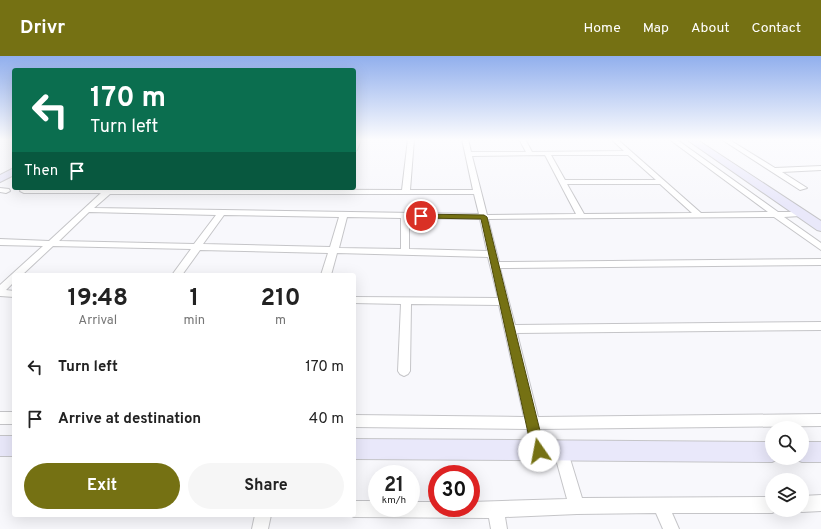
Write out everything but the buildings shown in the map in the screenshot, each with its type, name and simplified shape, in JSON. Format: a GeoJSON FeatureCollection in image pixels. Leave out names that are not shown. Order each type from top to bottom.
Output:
{"type":"FeatureCollection","features":[{"type":"Feature","properties":{"kind":"street"},"geometry":{"type":"LineString","coordinates":[[406,191],[409,161]]}},
{"type":"Feature","properties":{"kind":"street"},"geometry":{"type":"LineString","coordinates":[[471,161],[539,451]]}},
{"type":"Feature","properties":{"kind":"street"},"geometry":{"type":"LineString","coordinates":[[551,161],[582,217]]}},
{"type":"Feature","properties":{"kind":"street"},"geometry":{"type":"LineString","coordinates":[[639,161],[699,215]]}},
{"type":"Feature","properties":{"kind":"street"},"geometry":{"type":"LineString","coordinates":[[702,161],[821,247]]}},
{"type":"Feature","properties":{"kind":"street"},"geometry":{"type":"LineString","coordinates":[[722,161],[821,227]]}},
{"type":"Feature","properties":{"kind":"street"},"geometry":{"type":"LineString","coordinates":[[760,161],[803,188]]}},
{"type":"Feature","properties":{"kind":"street"},"geometry":{"type":"LineString","coordinates":[[774,170],[821,168]]}},
{"type":"Feature","properties":{"kind":"street"},"geometry":{"type":"LineString","coordinates":[[0,179],[12,172]]}},
{"type":"Feature","properties":{"kind":"street"},"geometry":{"type":"LineString","coordinates":[[563,182],[661,182]]}},
{"type":"Feature","properties":{"kind":"street"},"geometry":{"type":"LineString","coordinates":[[24,191],[107,192],[341,190],[478,192]]}},
{"type":"Feature","properties":{"kind":"street"},"geometry":{"type":"LineString","coordinates":[[18,273],[107,192]]}},
{"type":"Feature","properties":{"kind":"street"},"geometry":{"type":"LineString","coordinates":[[88,210],[484,217],[800,214]]}},
{"type":"Feature","properties":{"kind":"street"},"geometry":{"type":"LineString","coordinates":[[178,273],[221,213]]}},
{"type":"Feature","properties":{"kind":"street"},"geometry":{"type":"LineString","coordinates":[[327,273],[344,215]]}},
{"type":"Feature","properties":{"kind":"street"},"geometry":{"type":"LineString","coordinates":[[405,216],[405,252]]}},
{"type":"Feature","properties":{"kind":"street"},"geometry":{"type":"LineString","coordinates":[[0,242],[196,248],[492,254]]}},
{"type":"Feature","properties":{"kind":"street"},"geometry":{"type":"LineString","coordinates":[[495,265],[821,262]]}},
{"type":"Feature","properties":{"kind":"street"},"geometry":{"type":"LineString","coordinates":[[0,290],[12,279]]}},
{"type":"Feature","properties":{"kind":"street"},"geometry":{"type":"LineString","coordinates":[[0,293],[12,294]]}},
{"type":"Feature","properties":{"kind":"street"},"geometry":{"type":"LineString","coordinates":[[356,300],[504,302]]}},
{"type":"Feature","properties":{"kind":"street"},"geometry":{"type":"LineString","coordinates":[[404,371],[406,300]]}},
{"type":"Feature","properties":{"kind":"street"},"geometry":{"type":"LineString","coordinates":[[510,330],[821,326]]}},
{"type":"Feature","properties":{"kind":"street"},"geometry":{"type":"LineString","coordinates":[[0,418],[12,418]]}},
{"type":"Feature","properties":{"kind":"street"},"geometry":{"type":"LineString","coordinates":[[356,421],[533,423],[821,420]]}},
{"type":"Feature","properties":{"kind":"street"},"geometry":{"type":"LineString","coordinates":[[0,446],[12,446]]}},
{"type":"Feature","properties":{"kind":"street"},"geometry":{"type":"LineString","coordinates":[[356,449],[561,452],[765,452]]}},
{"type":"Feature","properties":{"kind":"street"},"geometry":{"type":"LineString","coordinates":[[561,452],[577,506]]}},
{"type":"Feature","properties":{"kind":"street"},"geometry":{"type":"LineString","coordinates":[[809,452],[821,452]]}},
{"type":"Feature","properties":{"kind":"street"},"geometry":{"type":"LineString","coordinates":[[356,509],[496,510],[577,506],[660,507],[765,504]]}},
{"type":"Feature","properties":{"kind":"street"},"geometry":{"type":"LineString","coordinates":[[809,504],[821,504]]}},
{"type":"Feature","properties":{"kind":"street"},"geometry":{"type":"LineString","coordinates":[[660,507],[670,529]]}},
{"type":"Feature","properties":{"kind":"street"},"geometry":{"type":"LineString","coordinates":[[496,510],[499,529]]}},
{"type":"Feature","properties":{"kind":"street"},"geometry":{"type":"LineString","coordinates":[[260,529],[263,517]]}},
{"type":"Feature","properties":{"kind":"route"},"geometry":{"type":"LineString","coordinates":[[421,216],[484,217],[539,451]]}}]}
